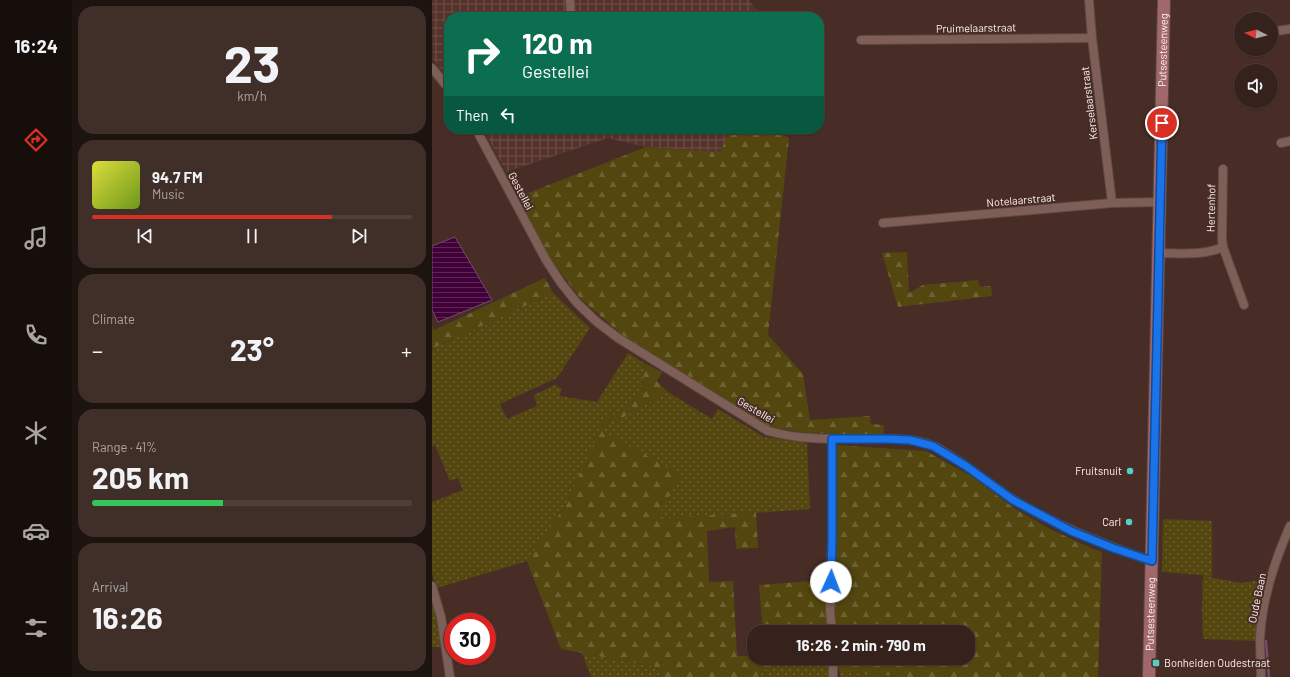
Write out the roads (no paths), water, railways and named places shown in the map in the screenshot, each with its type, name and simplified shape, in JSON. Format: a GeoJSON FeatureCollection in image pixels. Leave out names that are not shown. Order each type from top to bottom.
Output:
{"type":"FeatureCollection","features":[{"type":"Feature","properties":{"kind":"main road","name":"Putsesteenweg"},"geometry":{"type":"LineString","coordinates":[[1150,677],[1164,0]]}},
{"type":"Feature","properties":{"kind":"street"},"geometry":{"type":"LineString","coordinates":[[570,0],[571,12]]}},
{"type":"Feature","properties":{"kind":"street","name":"Kerselaarstraat"},"geometry":{"type":"LineString","coordinates":[[1089,0],[1092,38],[1112,203]]}},
{"type":"Feature","properties":{"kind":"street"},"geometry":{"type":"LineString","coordinates":[[1278,31],[1290,29]]}},
{"type":"Feature","properties":{"kind":"street","name":"Pruimelaarstraat"},"geometry":{"type":"LineString","coordinates":[[861,40],[1092,38]]}},
{"type":"Feature","properties":{"kind":"street"},"geometry":{"type":"LineString","coordinates":[[432,68],[444,83]]}},
{"type":"Feature","properties":{"kind":"street","name":"Gestellei"},"geometry":{"type":"LineString","coordinates":[[479,134],[546,260],[561,283],[577,303],[597,322],[618,338],[768,431],[795,437],[910,440],[933,446],[966,466],[1013,500],[1071,531],[1113,548],[1152,561]]}},
{"type":"Feature","properties":{"kind":"street"},"geometry":{"type":"LineString","coordinates":[[1281,143],[1290,141]]}},
{"type":"Feature","properties":{"kind":"street","name":"Hertenhof"},"geometry":{"type":"LineString","coordinates":[[1223,169],[1223,248],[1244,305]]}},
{"type":"Feature","properties":{"kind":"street","name":"Notelaarstraat"},"geometry":{"type":"LineString","coordinates":[[883,223],[1112,203],[1161,202]]}},
{"type":"Feature","properties":{"kind":"street","name":"Hertenhof"},"geometry":{"type":"LineString","coordinates":[[1159,253],[1214,252],[1223,248]]}},
{"type":"Feature","properties":{"kind":"street"},"geometry":{"type":"LineString","coordinates":[[831,625],[830,610],[832,439]]}},
{"type":"Feature","properties":{"kind":"street","name":"Oude Baan"},"geometry":{"type":"LineString","coordinates":[[1262,677],[1260,636],[1264,606],[1272,575],[1290,526]]}},
{"type":"Feature","properties":{"kind":"street"},"geometry":{"type":"LineString","coordinates":[[432,586],[441,617],[450,677]]}},
{"type":"Feature","properties":{"kind":"street"},"geometry":{"type":"LineString","coordinates":[[833,665],[833,677]]}},
{"type":"Feature","properties":{"kind":"waterway"},"geometry":{"type":"LineString","coordinates":[[1266,641],[1269,677]]}},
{"type":"Feature","properties":{"kind":"place","name":"Fruitsnuit"},"geometry":{"type":"Point","coordinates":[1130,471]}},
{"type":"Feature","properties":{"kind":"place","name":"Carl"},"geometry":{"type":"Point","coordinates":[1129,522]}},
{"type":"Feature","properties":{"kind":"place","name":"Bonheiden Oudestraat"},"geometry":{"type":"Point","coordinates":[1156,663]}}]}
